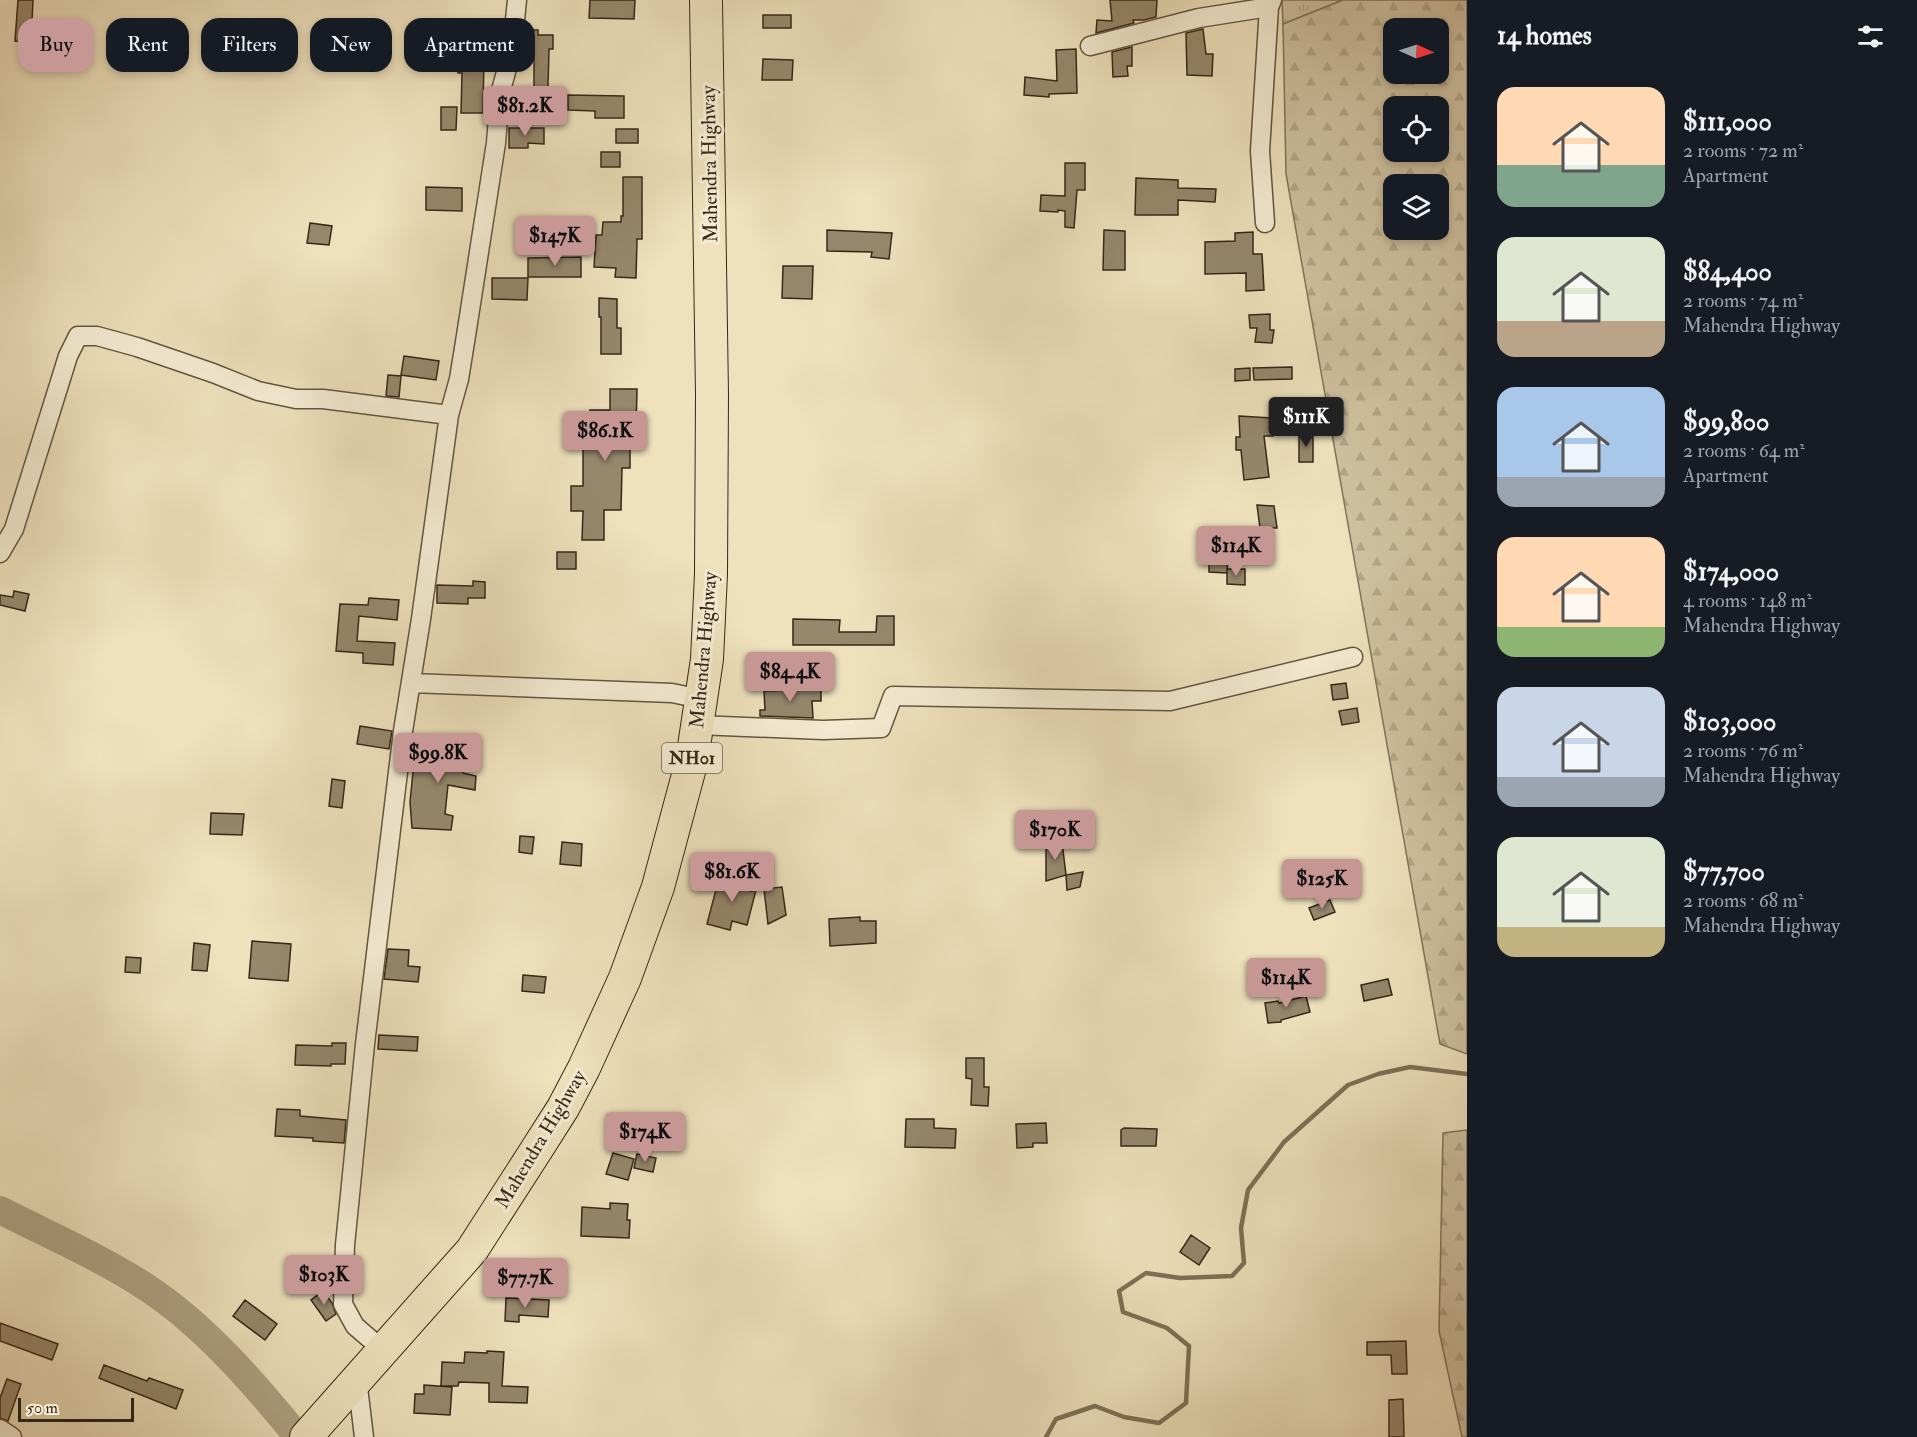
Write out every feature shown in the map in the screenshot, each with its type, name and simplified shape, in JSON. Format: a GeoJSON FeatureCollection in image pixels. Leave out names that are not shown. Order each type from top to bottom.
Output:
{"type":"FeatureCollection","features":[{"type":"Feature","properties":{"kind":"highway","name":"Mahendra Highway"},"geometry":{"type":"LineString","coordinates":[[306,1437],[472,1250],[557,1118],[584,1068],[625,978],[648,915],[692,760],[706,658],[711,562],[712,395],[706,0]]}},
{"type":"Feature","properties":{"kind":"street"},"geometry":{"type":"LineString","coordinates":[[383,1350],[355,1326],[343,1304],[345,1245],[370,998],[403,731],[449,415],[463,351],[496,143],[500,94],[512,50],[517,0]]}},
{"type":"Feature","properties":{"kind":"street"},"geometry":{"type":"LineString","coordinates":[[1090,46],[1199,18],[1270,4],[1260,151],[1265,223]]}},
{"type":"Feature","properties":{"kind":"street"},"geometry":{"type":"LineString","coordinates":[[0,553],[15,529],[68,356],[78,336],[97,336],[137,347],[258,391],[296,399],[323,399],[449,415]]}},
{"type":"Feature","properties":{"kind":"street"},"geometry":{"type":"LineString","coordinates":[[411,683],[672,693],[700,712],[823,730],[881,728],[893,696],[1170,701],[1353,657]]}},
{"type":"Feature","properties":{"kind":"street"},"geometry":{"type":"LineString","coordinates":[[357,1379],[364,1437]]}},
{"type":"Feature","properties":{"kind":"street"},"geometry":{"type":"LineString","coordinates":[[0,1429],[12,1437]]}},
{"type":"Feature","properties":{"kind":"green space"},"geometry":{"type":"Polygon","coordinates":[[[1282,0],[1343,0],[1283,24],[1282,0]]]}},
{"type":"Feature","properties":{"kind":"green space"},"geometry":{"type":"Polygon","coordinates":[[[1343,0],[1467,0],[1467,1054],[1440,1044],[1286,174],[1283,24],[1343,0]]]}},
{"type":"Feature","properties":{"kind":"green space"},"geometry":{"type":"Polygon","coordinates":[[[1467,1130],[1467,1437],[1462,1437],[1439,1331],[1443,1133],[1467,1130]]]}},
{"type":"Feature","properties":{"kind":"building"},"geometry":{"type":"Polygon","coordinates":[[[18,0],[33,0],[32,18],[18,18],[18,41],[15,41],[18,0]]]}},
{"type":"Feature","properties":{"kind":"building"},"geometry":{"type":"Polygon","coordinates":[[[590,0],[635,0],[634,19],[589,18],[590,0]]]}},
{"type":"Feature","properties":{"kind":"building"},"geometry":{"type":"Polygon","coordinates":[[[1110,0],[1157,0],[1156,17],[1133,20],[1134,23],[1096,33],[1097,20],[1112,21],[1110,0]]]}},
{"type":"Feature","properties":{"kind":"building"},"geometry":{"type":"Polygon","coordinates":[[[763,15],[791,15],[791,28],[763,28],[763,15]]]}},
{"type":"Feature","properties":{"kind":"building"},"geometry":{"type":"Polygon","coordinates":[[[1203,29],[1206,54],[1213,54],[1212,76],[1187,75],[1186,33],[1203,29]]]}},
{"type":"Feature","properties":{"kind":"building"},"geometry":{"type":"Polygon","coordinates":[[[535,30],[538,30],[538,35],[553,35],[553,49],[549,49],[548,87],[534,87],[535,30]]]}},
{"type":"Feature","properties":{"kind":"building"},"geometry":{"type":"Polygon","coordinates":[[[1132,47],[1132,66],[1127,66],[1128,76],[1113,77],[1112,52],[1132,47]]]}},
{"type":"Feature","properties":{"kind":"building"},"geometry":{"type":"Polygon","coordinates":[[[1076,49],[1077,93],[1049,94],[1049,97],[1024,95],[1025,77],[1057,81],[1056,50],[1076,49]]]}},
{"type":"Feature","properties":{"kind":"building"},"geometry":{"type":"Polygon","coordinates":[[[763,59],[793,60],[792,80],[762,80],[763,59]]]}},
{"type":"Feature","properties":{"kind":"building"},"geometry":{"type":"Polygon","coordinates":[[[484,72],[483,113],[461,113],[462,73],[458,73],[484,72]]]}},
{"type":"Feature","properties":{"kind":"building"},"geometry":{"type":"Polygon","coordinates":[[[568,95],[624,96],[624,118],[595,118],[595,111],[568,110],[568,95]]]}},
{"type":"Feature","properties":{"kind":"building"},"geometry":{"type":"Polygon","coordinates":[[[441,107],[457,107],[456,130],[441,130],[441,107]]]}},
{"type":"Feature","properties":{"kind":"building"},"geometry":{"type":"Polygon","coordinates":[[[509,128],[544,128],[544,144],[528,143],[528,148],[509,148],[509,128]]]}},
{"type":"Feature","properties":{"kind":"building"},"geometry":{"type":"Polygon","coordinates":[[[616,129],[638,129],[638,143],[616,143],[616,129]]]}},
{"type":"Feature","properties":{"kind":"building"},"geometry":{"type":"Polygon","coordinates":[[[601,152],[620,152],[620,167],[601,167],[601,152]]]}},
{"type":"Feature","properties":{"kind":"building"},"geometry":{"type":"Polygon","coordinates":[[[1065,163],[1085,163],[1085,190],[1077,190],[1074,228],[1065,227],[1065,211],[1040,211],[1041,195],[1065,196],[1065,163]]]}},
{"type":"Feature","properties":{"kind":"building"},"geometry":{"type":"Polygon","coordinates":[[[623,177],[642,177],[642,239],[637,239],[636,278],[615,277],[616,268],[594,267],[596,235],[602,235],[603,222],[621,222],[621,216],[623,216],[623,177]]]}},
{"type":"Feature","properties":{"kind":"building"},"geometry":{"type":"Polygon","coordinates":[[[1136,178],[1178,180],[1178,188],[1216,189],[1215,202],[1178,200],[1178,215],[1135,215],[1136,178]]]}},
{"type":"Feature","properties":{"kind":"building"},"geometry":{"type":"Polygon","coordinates":[[[426,187],[462,188],[462,211],[426,210],[426,187]]]}},
{"type":"Feature","properties":{"kind":"building"},"geometry":{"type":"Polygon","coordinates":[[[310,223],[332,226],[329,245],[307,243],[310,223]]]}},
{"type":"Feature","properties":{"kind":"building"},"geometry":{"type":"Polygon","coordinates":[[[827,230],[892,233],[889,259],[871,257],[872,252],[827,251],[827,230]]]}},
{"type":"Feature","properties":{"kind":"building"},"geometry":{"type":"Polygon","coordinates":[[[1104,230],[1125,231],[1125,270],[1103,270],[1104,230]]]}},
{"type":"Feature","properties":{"kind":"building"},"geometry":{"type":"Polygon","coordinates":[[[1253,232],[1253,254],[1262,254],[1264,290],[1246,291],[1246,273],[1205,274],[1205,242],[1235,241],[1235,233],[1253,232]]]}},
{"type":"Feature","properties":{"kind":"building"},"geometry":{"type":"Polygon","coordinates":[[[581,257],[581,277],[528,277],[528,258],[581,257]]]}},
{"type":"Feature","properties":{"kind":"building"},"geometry":{"type":"Polygon","coordinates":[[[783,266],[813,266],[812,299],[782,298],[783,266]]]}},
{"type":"Feature","properties":{"kind":"building"},"geometry":{"type":"Polygon","coordinates":[[[492,278],[528,278],[527,300],[492,299],[492,278]]]}},
{"type":"Feature","properties":{"kind":"building"},"geometry":{"type":"Polygon","coordinates":[[[599,298],[617,299],[617,328],[621,328],[621,354],[601,354],[599,298]]]}},
{"type":"Feature","properties":{"kind":"building"},"geometry":{"type":"Polygon","coordinates":[[[1270,314],[1270,330],[1274,330],[1272,343],[1255,342],[1257,328],[1250,328],[1249,315],[1270,314]]]}},
{"type":"Feature","properties":{"kind":"building"},"geometry":{"type":"Polygon","coordinates":[[[404,356],[439,361],[436,380],[401,375],[404,356]]]}},
{"type":"Feature","properties":{"kind":"building"},"geometry":{"type":"Polygon","coordinates":[[[1292,367],[1292,379],[1254,380],[1253,368],[1292,367]]]}},
{"type":"Feature","properties":{"kind":"building"},"geometry":{"type":"Polygon","coordinates":[[[1250,368],[1250,380],[1235,381],[1235,369],[1250,368]]]}},
{"type":"Feature","properties":{"kind":"building"},"geometry":{"type":"Polygon","coordinates":[[[388,375],[401,376],[399,397],[386,396],[388,375]]]}},
{"type":"Feature","properties":{"kind":"building"},"geometry":{"type":"Polygon","coordinates":[[[610,389],[637,389],[636,430],[630,430],[630,468],[622,468],[621,510],[604,510],[604,540],[582,540],[583,511],[571,511],[571,486],[583,486],[583,443],[590,443],[590,410],[610,410],[610,389]]]}},
{"type":"Feature","properties":{"kind":"building"},"geometry":{"type":"Polygon","coordinates":[[[1239,416],[1274,418],[1273,436],[1264,436],[1269,477],[1244,480],[1241,450],[1236,450],[1236,437],[1240,437],[1239,416]]]}},
{"type":"Feature","properties":{"kind":"building"},"geometry":{"type":"Polygon","coordinates":[[[1299,434],[1313,434],[1313,462],[1299,462],[1299,434]]]}},
{"type":"Feature","properties":{"kind":"building"},"geometry":{"type":"Polygon","coordinates":[[[1257,505],[1274,506],[1277,528],[1260,528],[1257,505]]]}},
{"type":"Feature","properties":{"kind":"building"},"geometry":{"type":"Polygon","coordinates":[[[557,552],[576,552],[576,569],[557,569],[557,552]]]}},
{"type":"Feature","properties":{"kind":"building"},"geometry":{"type":"Polygon","coordinates":[[[1209,553],[1228,553],[1227,573],[1209,572],[1209,553]]]}},
{"type":"Feature","properties":{"kind":"building"},"geometry":{"type":"Polygon","coordinates":[[[1227,569],[1245,569],[1245,585],[1227,584],[1227,569]]]}},
{"type":"Feature","properties":{"kind":"building"},"geometry":{"type":"Polygon","coordinates":[[[473,581],[485,582],[485,598],[468,598],[468,604],[437,603],[437,585],[473,586],[473,581]]]}},
{"type":"Feature","properties":{"kind":"building"},"geometry":{"type":"Polygon","coordinates":[[[14,591],[29,594],[25,611],[0,605],[0,595],[13,597],[14,591]]]}},
{"type":"Feature","properties":{"kind":"building"},"geometry":{"type":"Polygon","coordinates":[[[369,598],[399,600],[397,620],[359,616],[357,641],[395,643],[393,665],[363,663],[363,653],[336,651],[340,604],[368,605],[369,598]]]}},
{"type":"Feature","properties":{"kind":"building"},"geometry":{"type":"Polygon","coordinates":[[[877,616],[894,616],[894,645],[793,645],[793,619],[840,620],[839,632],[876,632],[877,616]]]}},
{"type":"Feature","properties":{"kind":"building"},"geometry":{"type":"Polygon","coordinates":[[[1346,683],[1348,698],[1333,700],[1331,685],[1346,683]]]}},
{"type":"Feature","properties":{"kind":"building"},"geometry":{"type":"Polygon","coordinates":[[[821,689],[821,701],[812,701],[813,718],[760,716],[760,710],[765,710],[764,691],[821,689]]]}},
{"type":"Feature","properties":{"kind":"building"},"geometry":{"type":"Polygon","coordinates":[[[1357,708],[1359,722],[1342,725],[1339,711],[1357,708]]]}},
{"type":"Feature","properties":{"kind":"building"},"geometry":{"type":"Polygon","coordinates":[[[360,726],[392,731],[389,749],[357,744],[360,726]]]}},
{"type":"Feature","properties":{"kind":"building"},"geometry":{"type":"Polygon","coordinates":[[[437,738],[466,741],[463,773],[476,776],[475,790],[448,785],[445,814],[453,816],[451,830],[412,828],[410,802],[415,752],[436,753],[437,738]]]}},
{"type":"Feature","properties":{"kind":"building"},"geometry":{"type":"Polygon","coordinates":[[[332,779],[345,781],[342,808],[329,806],[332,779]]]}},
{"type":"Feature","properties":{"kind":"building"},"geometry":{"type":"Polygon","coordinates":[[[211,813],[244,814],[242,835],[210,834],[211,813]]]}},
{"type":"Feature","properties":{"kind":"building"},"geometry":{"type":"Polygon","coordinates":[[[520,836],[534,837],[532,854],[519,852],[520,836]]]}},
{"type":"Feature","properties":{"kind":"building"},"geometry":{"type":"Polygon","coordinates":[[[562,842],[582,844],[581,866],[560,864],[562,842]]]}},
{"type":"Feature","properties":{"kind":"building"},"geometry":{"type":"Polygon","coordinates":[[[1062,842],[1066,875],[1046,881],[1046,843],[1062,842]]]}},
{"type":"Feature","properties":{"kind":"building"},"geometry":{"type":"Polygon","coordinates":[[[1083,872],[1080,887],[1067,890],[1066,875],[1083,872]]]}},
{"type":"Feature","properties":{"kind":"building"},"geometry":{"type":"Polygon","coordinates":[[[738,874],[754,878],[751,891],[756,890],[747,925],[732,921],[730,930],[707,924],[718,882],[735,887],[738,874]]]}},
{"type":"Feature","properties":{"kind":"building"},"geometry":{"type":"Polygon","coordinates":[[[782,887],[786,915],[768,924],[764,889],[782,887]]]}},
{"type":"Feature","properties":{"kind":"building"},"geometry":{"type":"Polygon","coordinates":[[[1330,900],[1335,912],[1314,920],[1309,908],[1330,900]]]}},
{"type":"Feature","properties":{"kind":"building"},"geometry":{"type":"Polygon","coordinates":[[[860,917],[860,921],[876,921],[876,943],[830,946],[829,919],[860,917]]]}},
{"type":"Feature","properties":{"kind":"building"},"geometry":{"type":"Polygon","coordinates":[[[252,941],[291,944],[288,981],[249,978],[252,941]]]}},
{"type":"Feature","properties":{"kind":"building"},"geometry":{"type":"Polygon","coordinates":[[[194,943],[210,945],[207,971],[192,970],[194,943]]]}},
{"type":"Feature","properties":{"kind":"building"},"geometry":{"type":"Polygon","coordinates":[[[388,949],[409,950],[408,966],[420,967],[418,982],[384,979],[388,949]]]}},
{"type":"Feature","properties":{"kind":"building"},"geometry":{"type":"Polygon","coordinates":[[[126,957],[141,958],[140,973],[125,972],[126,957]]]}},
{"type":"Feature","properties":{"kind":"building"},"geometry":{"type":"Polygon","coordinates":[[[523,975],[546,977],[544,993],[522,991],[523,975]]]}},
{"type":"Feature","properties":{"kind":"building"},"geometry":{"type":"Polygon","coordinates":[[[1388,979],[1392,995],[1364,1001],[1361,985],[1388,979]]]}},
{"type":"Feature","properties":{"kind":"building"},"geometry":{"type":"Polygon","coordinates":[[[1306,996],[1310,1012],[1281,1020],[1281,1022],[1268,1023],[1265,1003],[1278,1001],[1279,1003],[1306,996]]]}},
{"type":"Feature","properties":{"kind":"building"},"geometry":{"type":"Polygon","coordinates":[[[379,1035],[418,1037],[417,1051],[378,1049],[379,1035]]]}},
{"type":"Feature","properties":{"kind":"building"},"geometry":{"type":"Polygon","coordinates":[[[332,1043],[346,1043],[345,1064],[295,1065],[296,1045],[332,1046],[332,1043]]]}},
{"type":"Feature","properties":{"kind":"building"},"geometry":{"type":"Polygon","coordinates":[[[966,1058],[984,1058],[984,1087],[989,1087],[988,1106],[971,1105],[972,1079],[966,1078],[966,1058]]]}},
{"type":"Feature","properties":{"kind":"building"},"geometry":{"type":"Polygon","coordinates":[[[277,1109],[300,1110],[300,1116],[346,1120],[344,1143],[313,1141],[313,1138],[275,1136],[277,1109]]]}},
{"type":"Feature","properties":{"kind":"building"},"geometry":{"type":"Polygon","coordinates":[[[906,1119],[934,1119],[934,1128],[956,1129],[955,1148],[905,1147],[906,1119]]]}},
{"type":"Feature","properties":{"kind":"building"},"geometry":{"type":"Polygon","coordinates":[[[1046,1123],[1047,1143],[1033,1143],[1033,1147],[1017,1148],[1016,1124],[1046,1123]]]}},
{"type":"Feature","properties":{"kind":"building"},"geometry":{"type":"Polygon","coordinates":[[[1124,1128],[1157,1129],[1156,1146],[1121,1146],[1121,1130],[1124,1128]]]}},
{"type":"Feature","properties":{"kind":"building"},"geometry":{"type":"Polygon","coordinates":[[[613,1153],[634,1159],[628,1180],[606,1174],[613,1153]]]}},
{"type":"Feature","properties":{"kind":"building"},"geometry":{"type":"Polygon","coordinates":[[[637,1154],[656,1158],[653,1172],[634,1168],[637,1154]]]}},
{"type":"Feature","properties":{"kind":"building"},"geometry":{"type":"Polygon","coordinates":[[[610,1203],[628,1204],[629,1238],[581,1236],[582,1207],[610,1209],[610,1203]]]}},
{"type":"Feature","properties":{"kind":"building"},"geometry":{"type":"Polygon","coordinates":[[[1191,1235],[1210,1248],[1199,1265],[1180,1252],[1191,1235]]]}},
{"type":"Feature","properties":{"kind":"building"},"geometry":{"type":"Polygon","coordinates":[[[323,1291],[332,1303],[336,1314],[326,1321],[311,1300],[323,1291]]]}},
{"type":"Feature","properties":{"kind":"building"},"geometry":{"type":"Polygon","coordinates":[[[506,1298],[549,1300],[548,1317],[519,1315],[519,1322],[505,1321],[506,1298]]]}},
{"type":"Feature","properties":{"kind":"building"},"geometry":{"type":"Polygon","coordinates":[[[245,1300],[277,1324],[265,1340],[233,1316],[245,1300]]]}},
{"type":"Feature","properties":{"kind":"building"},"geometry":{"type":"Polygon","coordinates":[[[0,1323],[58,1344],[52,1360],[0,1341],[0,1323]]]}},
{"type":"Feature","properties":{"kind":"building"},"geometry":{"type":"Polygon","coordinates":[[[1406,1341],[1407,1374],[1392,1374],[1391,1355],[1367,1355],[1367,1342],[1406,1341]]]}},
{"type":"Feature","properties":{"kind":"building"},"geometry":{"type":"Polygon","coordinates":[[[487,1351],[504,1352],[502,1386],[528,1387],[527,1403],[489,1402],[489,1383],[459,1382],[458,1386],[441,1386],[442,1362],[464,1363],[465,1352],[487,1353],[487,1351]]]}},
{"type":"Feature","properties":{"kind":"building"},"geometry":{"type":"Polygon","coordinates":[[[104,1365],[147,1381],[149,1378],[183,1390],[176,1409],[99,1378],[104,1365]]]}},
{"type":"Feature","properties":{"kind":"building"},"geometry":{"type":"Polygon","coordinates":[[[7,1379],[21,1384],[8,1421],[0,1418],[0,1398],[7,1379]]]}},
{"type":"Feature","properties":{"kind":"building"},"geometry":{"type":"Polygon","coordinates":[[[424,1385],[452,1387],[450,1415],[414,1413],[415,1394],[424,1394],[424,1385]]]}},
{"type":"Feature","properties":{"kind":"building"},"geometry":{"type":"Polygon","coordinates":[[[1403,1399],[1404,1437],[1389,1437],[1389,1400],[1403,1399]]]}},
{"type":"Feature","properties":{"kind":"waterway"},"geometry":{"type":"LineString","coordinates":[[1046,1437],[1056,1419],[1095,1406],[1124,1417],[1159,1423],[1186,1403],[1189,1346],[1167,1328],[1123,1312],[1119,1291],[1146,1273],[1180,1278],[1232,1276],[1244,1263],[1241,1228],[1248,1190],[1284,1142],[1348,1085],[1378,1074],[1410,1067],[1467,1074]]}},
{"type":"Feature","properties":{"kind":"waterway"},"geometry":{"type":"LineString","coordinates":[[0,1210],[111,1266],[167,1302],[227,1356],[298,1437]]}}]}
